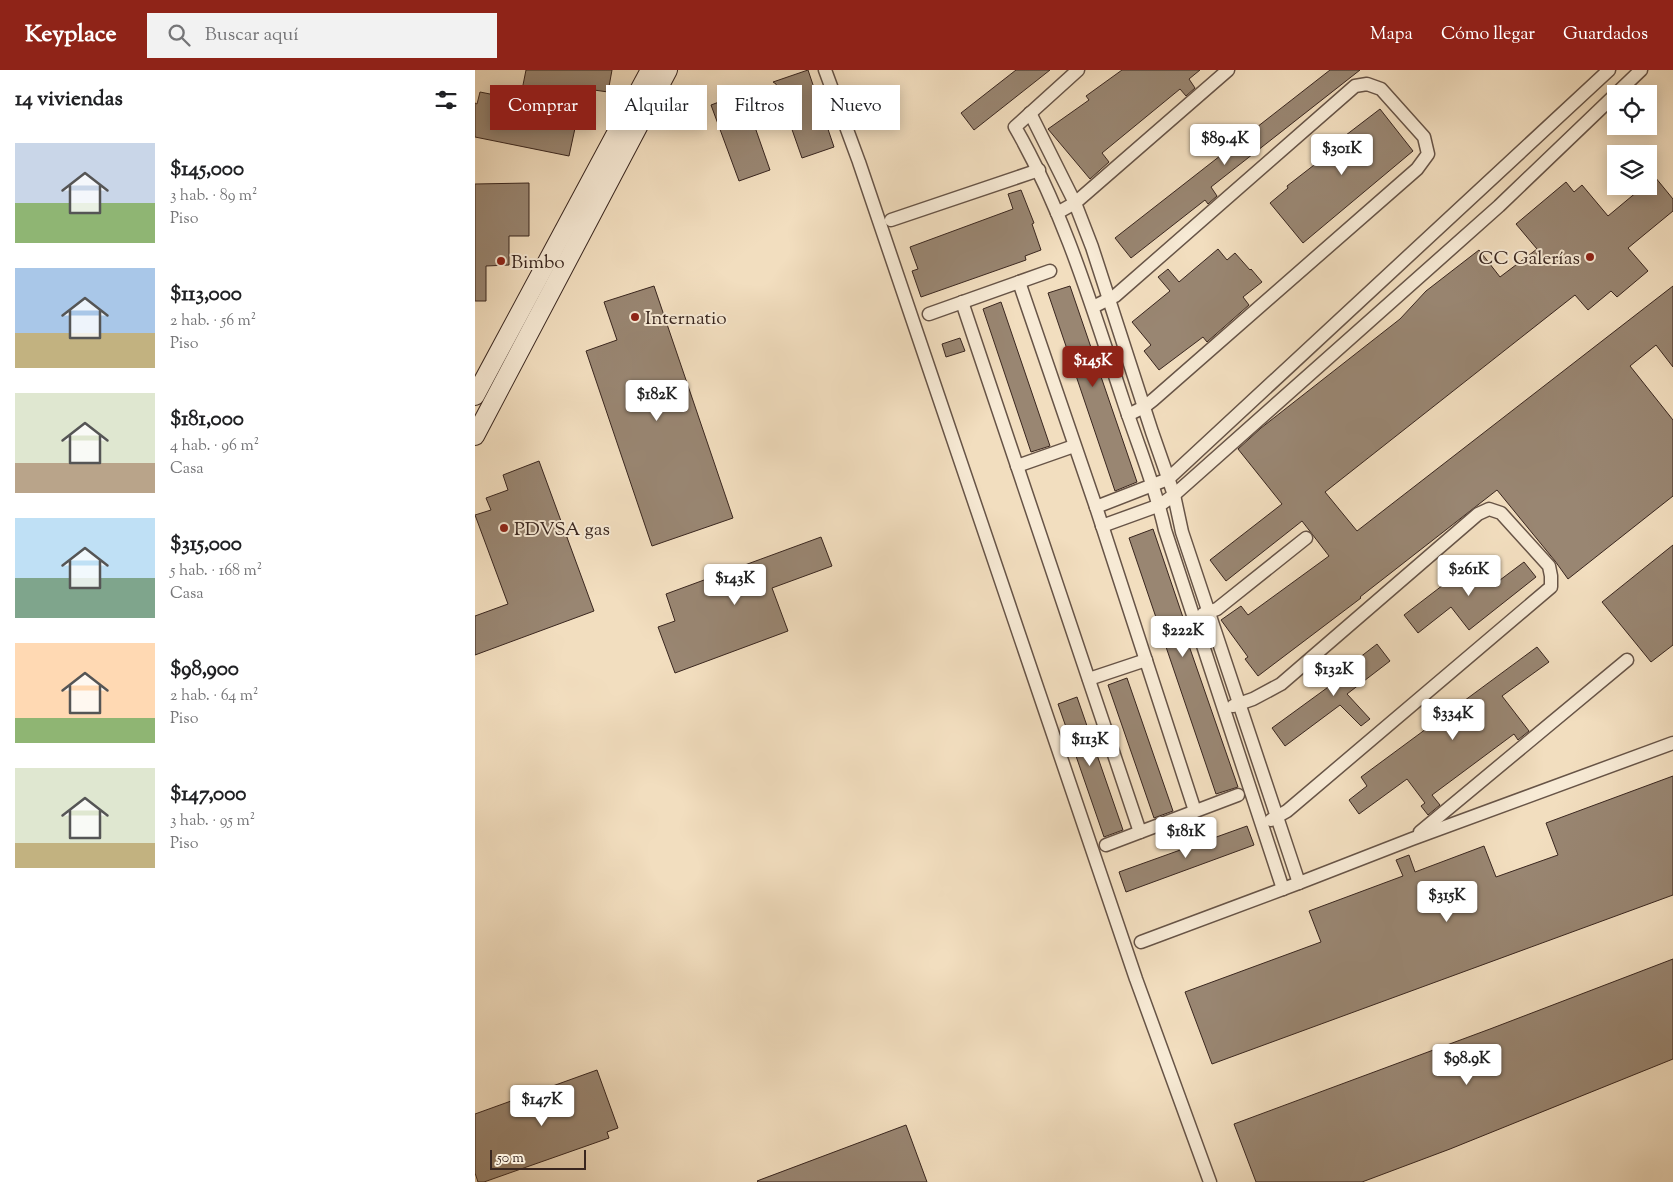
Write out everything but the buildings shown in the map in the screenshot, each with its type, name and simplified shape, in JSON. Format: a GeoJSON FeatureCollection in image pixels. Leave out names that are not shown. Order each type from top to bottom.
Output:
{"type":"FeatureCollection","features":[{"type":"Feature","properties":{"kind":"street"},"geometry":{"type":"LineString","coordinates":[[475,396],[650,70]]}},
{"type":"Feature","properties":{"kind":"street"},"geometry":{"type":"LineString","coordinates":[[475,436],[668,70]]}},
{"type":"Feature","properties":{"kind":"street"},"geometry":{"type":"LineString","coordinates":[[825,70],[859,162],[1136,978],[1210,1182]]}},
{"type":"Feature","properties":{"kind":"street"},"geometry":{"type":"LineString","coordinates":[[1078,70],[1015,127],[1039,170],[1074,254],[1093,307],[1128,415],[1154,486],[1165,530],[1283,889]]}},
{"type":"Feature","properties":{"kind":"street"},"geometry":{"type":"LineString","coordinates":[[1057,213],[1075,203],[1228,70]]}},
{"type":"Feature","properties":{"kind":"street"},"geometry":{"type":"LineString","coordinates":[[1095,507],[1154,486],[1168,479],[1609,70]]}},
{"type":"Feature","properties":{"kind":"street"},"geometry":{"type":"LineString","coordinates":[[1102,526],[1159,505],[1174,495],[1499,206],[1641,70]]}},
{"type":"Feature","properties":{"kind":"street"},"geometry":{"type":"LineString","coordinates":[[1093,307],[1109,300],[1355,86],[1367,84],[1381,90],[1424,138],[1428,154],[1417,169],[1144,407],[1128,415]]}},
{"type":"Feature","properties":{"kind":"street"},"geometry":{"type":"LineString","coordinates":[[1029,113],[1075,203],[1093,247],[1174,495],[1182,532],[1241,704],[1299,883]]}},
{"type":"Feature","properties":{"kind":"street"},"geometry":{"type":"LineString","coordinates":[[891,220],[1039,170]]}},
{"type":"Feature","properties":{"kind":"street"},"geometry":{"type":"LineString","coordinates":[[1074,254],[1093,247]]}},
{"type":"Feature","properties":{"kind":"street"},"geometry":{"type":"LineString","coordinates":[[929,314],[1050,271]]}},
{"type":"Feature","properties":{"kind":"street"},"geometry":{"type":"LineString","coordinates":[[1019,282],[1102,526],[1195,811]]}},
{"type":"Feature","properties":{"kind":"street"},"geometry":{"type":"LineString","coordinates":[[962,302],[1140,832]]}},
{"type":"Feature","properties":{"kind":"street"},"geometry":{"type":"LineString","coordinates":[[1017,466],[1074,446]]}},
{"type":"Feature","properties":{"kind":"street"},"geometry":{"type":"LineString","coordinates":[[1224,708],[1241,704],[1281,684],[1478,514],[1489,509],[1501,512],[1549,566],[1551,587],[1287,811],[1261,823]]}},
{"type":"Feature","properties":{"kind":"street"},"geometry":{"type":"LineString","coordinates":[[1194,618],[1217,609],[1306,538]]}},
{"type":"Feature","properties":{"kind":"street"},"geometry":{"type":"LineString","coordinates":[[1089,679],[1146,660]]}},
{"type":"Feature","properties":{"kind":"street"},"geometry":{"type":"LineString","coordinates":[[1412,839],[1627,660]]}},
{"type":"Feature","properties":{"kind":"street"},"geometry":{"type":"LineString","coordinates":[[1141,942],[1412,839],[1673,743]]}},
{"type":"Feature","properties":{"kind":"street"},"geometry":{"type":"LineString","coordinates":[[1106,845],[1238,795]]}},
{"type":"Feature","properties":{"kind":"place","name":"CC Galerías"},"geometry":{"type":"Point","coordinates":[1590,257]}},
{"type":"Feature","properties":{"kind":"place","name":"Bimbo"},"geometry":{"type":"Point","coordinates":[501,261]}},
{"type":"Feature","properties":{"kind":"place","name":"Internatio"},"geometry":{"type":"Point","coordinates":[635,317]}},
{"type":"Feature","properties":{"kind":"place","name":"PDVSA gas"},"geometry":{"type":"Point","coordinates":[504,528]}}]}
